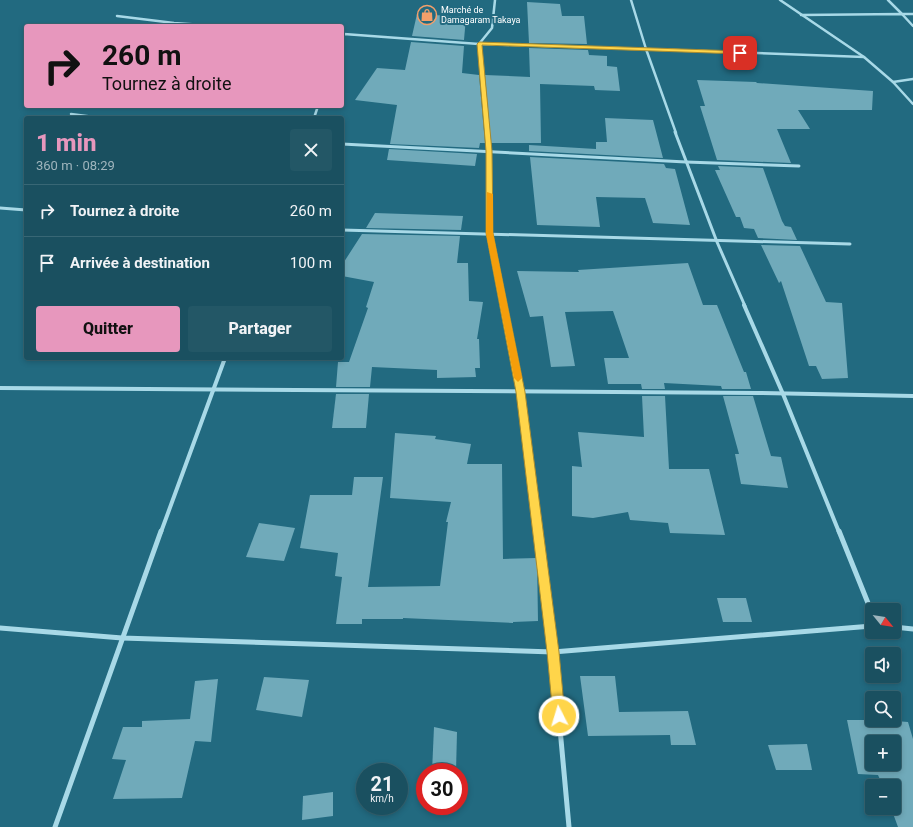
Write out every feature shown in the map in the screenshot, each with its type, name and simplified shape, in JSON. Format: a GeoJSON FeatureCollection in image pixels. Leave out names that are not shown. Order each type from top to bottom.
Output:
{"type":"FeatureCollection","features":[{"type":"Feature","properties":{"kind":"street"},"geometry":{"type":"LineString","coordinates":[[495,0],[492,28],[479,44],[489,151],[490,233],[521,392],[553,652],[569,827]]}},
{"type":"Feature","properties":{"kind":"street"},"geometry":{"type":"LineString","coordinates":[[631,0],[646,49],[716,242],[783,394],[868,603]]}},
{"type":"Feature","properties":{"kind":"street"},"geometry":{"type":"LineString","coordinates":[[780,0],[864,57],[892,82],[913,104]]}},
{"type":"Feature","properties":{"kind":"street"},"geometry":{"type":"LineString","coordinates":[[888,0],[913,26]]}},
{"type":"Feature","properties":{"kind":"street"},"geometry":{"type":"LineString","coordinates":[[801,15],[913,14]]}},
{"type":"Feature","properties":{"kind":"street"},"geometry":{"type":"LineString","coordinates":[[117,16],[189,24]]}},
{"type":"Feature","properties":{"kind":"street"},"geometry":{"type":"LineString","coordinates":[[344,34],[479,44],[864,57]]}},
{"type":"Feature","properties":{"kind":"street"},"geometry":{"type":"LineString","coordinates":[[892,82],[913,79]]}},
{"type":"Feature","properties":{"kind":"street"},"geometry":{"type":"LineString","coordinates":[[71,114],[86,116]]}},
{"type":"Feature","properties":{"kind":"street"},"geometry":{"type":"LineString","coordinates":[[344,144],[686,162],[799,166]]}},
{"type":"Feature","properties":{"kind":"street"},"geometry":{"type":"LineString","coordinates":[[0,208],[24,210]]}},
{"type":"Feature","properties":{"kind":"street"},"geometry":{"type":"LineString","coordinates":[[344,230],[490,233],[716,242],[850,244]]}},
{"type":"Feature","properties":{"kind":"street"},"geometry":{"type":"LineString","coordinates":[[55,827],[122,638],[224,360]]}},
{"type":"Feature","properties":{"kind":"street"},"geometry":{"type":"LineString","coordinates":[[0,388],[913,396]]}},
{"type":"Feature","properties":{"kind":"street"},"geometry":{"type":"LineString","coordinates":[[0,628],[122,638],[553,652],[865,627]]}},
{"type":"Feature","properties":{"kind":"street"},"geometry":{"type":"LineString","coordinates":[[901,627],[913,628]]}},
{"type":"Feature","properties":{"kind":"building"},"geometry":{"type":"Polygon","coordinates":[[[527,2],[560,4],[562,16],[584,16],[587,44],[529,43],[527,2]]]}},
{"type":"Feature","properties":{"kind":"building"},"geometry":{"type":"Polygon","coordinates":[[[417,14],[466,17],[464,40],[412,36],[417,14]]]}},
{"type":"Feature","properties":{"kind":"building"},"geometry":{"type":"Polygon","coordinates":[[[411,42],[464,46],[462,73],[479,75],[485,143],[480,143],[479,148],[390,144],[397,105],[355,100],[377,68],[405,70],[411,42]]]}},
{"type":"Feature","properties":{"kind":"building"},"geometry":{"type":"Polygon","coordinates":[[[529,48],[588,50],[589,55],[607,56],[607,66],[617,67],[620,91],[595,90],[594,86],[540,84],[541,143],[491,143],[485,75],[530,77],[529,48]]]}},
{"type":"Feature","properties":{"kind":"building"},"geometry":{"type":"Polygon","coordinates":[[[697,80],[756,82],[873,91],[872,110],[798,110],[810,129],[777,129],[791,163],[717,160],[700,106],[705,106],[697,80]]]}},
{"type":"Feature","properties":{"kind":"building"},"geometry":{"type":"Polygon","coordinates":[[[605,118],[653,120],[663,158],[529,151],[529,145],[596,149],[596,142],[607,142],[605,118]]]}},
{"type":"Feature","properties":{"kind":"building"},"geometry":{"type":"Polygon","coordinates":[[[389,149],[477,154],[475,166],[387,160],[389,149]]]}},
{"type":"Feature","properties":{"kind":"building"},"geometry":{"type":"Polygon","coordinates":[[[530,157],[664,164],[666,168],[675,169],[690,225],[653,223],[645,198],[596,197],[600,227],[537,225],[530,157]]]}},
{"type":"Feature","properties":{"kind":"building"},"geometry":{"type":"Polygon","coordinates":[[[718,166],[763,168],[782,221],[785,226],[791,227],[797,240],[758,238],[754,229],[744,228],[740,217],[736,217],[715,170],[720,170],[718,166]]]}},
{"type":"Feature","properties":{"kind":"building"},"geometry":{"type":"Polygon","coordinates":[[[375,213],[463,216],[461,230],[366,228],[375,213]]]}},
{"type":"Feature","properties":{"kind":"building"},"geometry":{"type":"Polygon","coordinates":[[[362,234],[460,236],[457,263],[468,263],[469,301],[483,302],[477,339],[479,339],[480,368],[475,368],[476,377],[437,378],[437,370],[372,367],[370,387],[336,387],[338,362],[349,362],[368,308],[366,307],[374,282],[344,276],[344,262],[362,234]]]}},
{"type":"Feature","properties":{"kind":"building"},"geometry":{"type":"Polygon","coordinates":[[[761,245],[800,246],[826,302],[842,303],[848,378],[822,379],[816,366],[809,366],[781,281],[779,283],[761,245]]]}},
{"type":"Feature","properties":{"kind":"building"},"geometry":{"type":"Polygon","coordinates":[[[688,263],[703,305],[717,305],[744,372],[746,372],[751,389],[722,389],[721,386],[664,383],[665,389],[642,389],[641,384],[608,384],[604,358],[629,358],[613,311],[565,312],[575,366],[551,367],[543,316],[530,317],[517,271],[579,272],[578,270],[688,263]]]}},
{"type":"Feature","properties":{"kind":"building"},"geometry":{"type":"Polygon","coordinates":[[[336,394],[369,394],[366,428],[332,428],[336,394]]]}},
{"type":"Feature","properties":{"kind":"building"},"geometry":{"type":"Polygon","coordinates":[[[642,396],[665,396],[669,469],[709,469],[725,535],[670,533],[668,523],[630,520],[628,512],[593,518],[572,516],[572,466],[582,467],[578,432],[644,437],[642,396]]]}},
{"type":"Feature","properties":{"kind":"building"},"geometry":{"type":"Polygon","coordinates":[[[723,396],[753,396],[771,456],[781,457],[788,488],[741,484],[735,454],[739,454],[723,396]]]}},
{"type":"Feature","properties":{"kind":"building"},"geometry":{"type":"Polygon","coordinates":[[[395,433],[436,436],[435,439],[471,444],[467,464],[502,464],[503,559],[537,558],[538,621],[513,623],[403,618],[362,619],[362,624],[336,624],[342,577],[335,576],[338,553],[300,548],[310,495],[352,495],[354,477],[383,477],[368,587],[440,586],[448,522],[446,522],[451,502],[390,498],[395,433]]]}},
{"type":"Feature","properties":{"kind":"building"},"geometry":{"type":"Polygon","coordinates":[[[259,523],[295,528],[284,561],[246,557],[259,523]]]}},
{"type":"Feature","properties":{"kind":"building"},"geometry":{"type":"Polygon","coordinates":[[[717,598],[746,598],[752,622],[723,622],[717,598]]]}},
{"type":"Feature","properties":{"kind":"building"},"geometry":{"type":"Polygon","coordinates":[[[580,676],[615,676],[619,712],[688,711],[696,745],[671,745],[670,735],[588,736],[580,676]]]}},
{"type":"Feature","properties":{"kind":"building"},"geometry":{"type":"Polygon","coordinates":[[[264,677],[309,680],[302,717],[256,710],[264,677]]]}},
{"type":"Feature","properties":{"kind":"building"},"geometry":{"type":"Polygon","coordinates":[[[218,679],[211,742],[195,741],[182,798],[113,799],[126,760],[112,759],[123,727],[142,727],[142,721],[190,719],[195,681],[218,679]]]}},
{"type":"Feature","properties":{"kind":"building"},"geometry":{"type":"Polygon","coordinates":[[[847,720],[865,720],[865,727],[901,727],[901,721],[908,722],[913,739],[913,827],[898,827],[894,815],[901,815],[901,779],[880,779],[878,775],[858,774],[847,720]]]}},
{"type":"Feature","properties":{"kind":"building"},"geometry":{"type":"Polygon","coordinates":[[[434,727],[457,732],[456,763],[432,763],[434,727]]]}},
{"type":"Feature","properties":{"kind":"building"},"geometry":{"type":"Polygon","coordinates":[[[807,744],[812,770],[776,770],[768,745],[807,744]]]}},
{"type":"Feature","properties":{"kind":"building"},"geometry":{"type":"Polygon","coordinates":[[[333,792],[333,816],[302,820],[303,796],[333,792]]]}},
{"type":"Feature","properties":{"kind":"slow traffic"},"geometry":{"type":"LineString","coordinates":[[489,194],[490,233],[518,378]]}},
{"type":"Feature","properties":{"kind":"place","name":"Marché de Damagaram Takaya"},"geometry":{"type":"Point","coordinates":[427,15]}},
{"type":"Feature","properties":{"kind":"route"},"geometry":{"type":"LineString","coordinates":[[559,716],[553,652],[521,392],[490,233],[489,151],[479,44],[740,53]]}}]}
